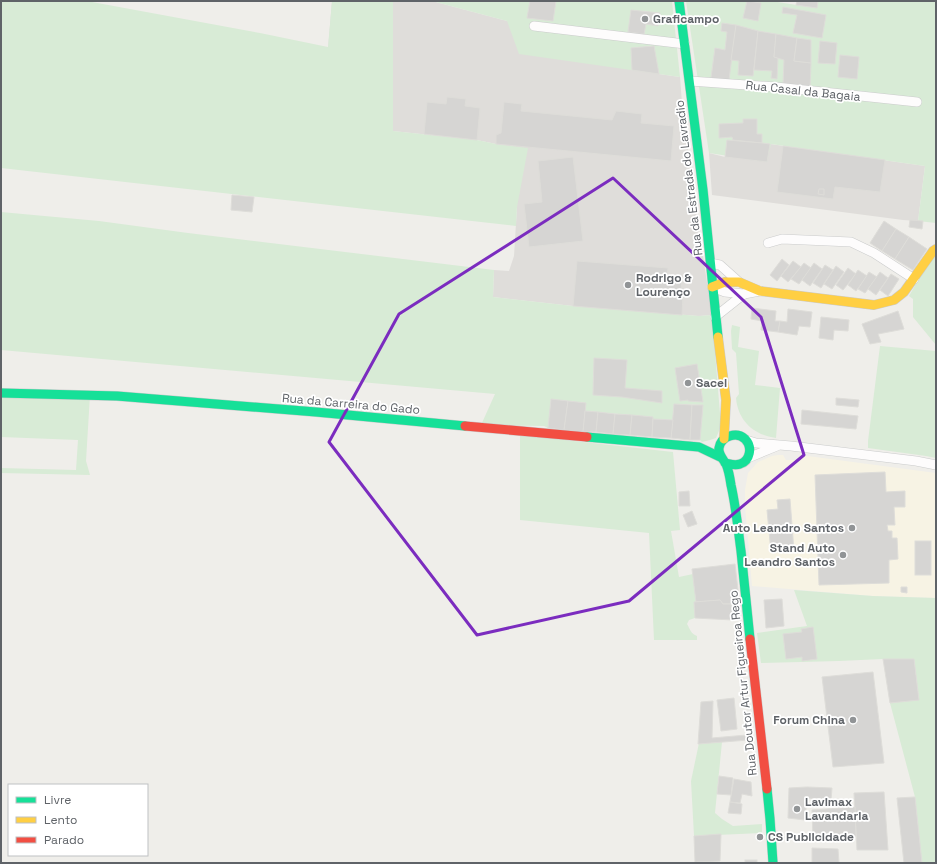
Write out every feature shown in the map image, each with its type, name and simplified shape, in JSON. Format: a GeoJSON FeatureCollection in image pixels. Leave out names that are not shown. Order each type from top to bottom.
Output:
{"type":"FeatureCollection","features":[{"type":"Feature","properties":{"kind":"main road","name":"Rua da Estrada do Lavradio"},"geometry":{"type":"LineString","coordinates":[[679,1],[690,81],[715,317],[726,400],[723,440]]}},
{"type":"Feature","properties":{"kind":"main road"},"geometry":{"type":"LineString","coordinates":[[712,286],[725,282],[739,282],[760,291],[874,305],[894,300],[904,292],[936,249]]}},
{"type":"Feature","properties":{"kind":"main road","name":"Rua da Carreira do Gado"},"geometry":{"type":"LineString","coordinates":[[1,393],[124,396],[699,447]]}},
{"type":"Feature","properties":{"kind":"main road","name":"Rua da Estrada do Lavradio"},"geometry":{"type":"LineString","coordinates":[[726,400],[740,432]]}},
{"type":"Feature","properties":{"kind":"main road"},"geometry":{"type":"LineString","coordinates":[[699,447],[723,460],[740,472],[750,454],[749,444],[740,432],[738,435],[728,436],[723,440]]}},
{"type":"Feature","properties":{"kind":"main road","name":"Rua Doutor Artur Figueiroa Rego"},"geometry":{"type":"LineString","coordinates":[[723,440],[719,449],[735,501],[773,863]]}},
{"type":"Feature","properties":{"kind":"main road","name":"Rua Doutor Artur Figueiroa Rego"},"geometry":{"type":"LineString","coordinates":[[735,501],[740,472]]}},
{"type":"Feature","properties":{"kind":"street"},"geometry":{"type":"LineString","coordinates":[[534,26],[685,44]]}},
{"type":"Feature","properties":{"kind":"street","name":"Rua Casal da Bagaia"},"geometry":{"type":"LineString","coordinates":[[690,81],[776,87],[917,102]]}},
{"type":"Feature","properties":{"kind":"street"},"geometry":{"type":"LineString","coordinates":[[768,243],[782,239],[851,242],[874,253],[914,279]]}},
{"type":"Feature","properties":{"kind":"street"},"geometry":{"type":"LineString","coordinates":[[710,263],[720,265],[739,282]]}},
{"type":"Feature","properties":{"kind":"street"},"geometry":{"type":"LineString","coordinates":[[712,286],[725,292],[744,294],[760,291]]}},
{"type":"Feature","properties":{"kind":"street"},"geometry":{"type":"LineString","coordinates":[[715,317],[744,294]]}},
{"type":"Feature","properties":{"kind":"street"},"geometry":{"type":"LineString","coordinates":[[740,432],[756,443],[799,447],[936,465]]}},
{"type":"Feature","properties":{"kind":"street"},"geometry":{"type":"LineString","coordinates":[[699,447],[723,440]]}},
{"type":"Feature","properties":{"kind":"street"},"geometry":{"type":"LineString","coordinates":[[748,458],[778,446]]}},
{"type":"Feature","properties":{"kind":"highlighted area"},"geometry":{"type":"Polygon","coordinates":[[[613,178],[761,317],[804,455],[629,601],[477,635],[329,442],[399,314],[613,178]]]}},
{"type":"Feature","properties":{"kind":"shaded area"},"geometry":{"type":"Polygon","coordinates":[[[332,1],[432,1],[507,21],[659,74],[680,77],[696,211],[712,315],[699,316],[573,306],[493,297],[494,270],[509,271],[514,256],[517,207],[496,144],[477,140],[327,124],[325,85],[332,1]]]}},
{"type":"Feature","properties":{"kind":"shaded area"},"geometry":{"type":"Polygon","coordinates":[[[770,144],[925,166],[918,221],[712,195],[709,153],[725,157],[770,144]]]}},
{"type":"Feature","properties":{"kind":"shaded area","name":"Stand Auto Leandro Santos"},"geometry":{"type":"Polygon","coordinates":[[[778,455],[783,455],[786,460],[796,460],[800,455],[936,473],[936,598],[873,596],[752,586],[745,506],[745,490],[748,473],[758,462],[778,455]]]}},
{"type":"Feature","properties":{"kind":"green space"},"geometry":{"type":"Polygon","coordinates":[[[1,1],[92,2],[328,47],[332,1],[393,1],[393,131],[477,140],[528,148],[517,207],[516,226],[1,168],[1,1]]]}},
{"type":"Feature","properties":{"kind":"green space"},"geometry":{"type":"Polygon","coordinates":[[[432,1],[672,1],[680,77],[519,54],[507,21],[432,1]]]}},
{"type":"Feature","properties":{"kind":"green space"},"geometry":{"type":"Polygon","coordinates":[[[686,1],[771,1],[816,8],[818,1],[936,1],[936,223],[918,221],[925,166],[771,144],[767,162],[709,153],[686,1]]]}},
{"type":"Feature","properties":{"kind":"green space"},"geometry":{"type":"Polygon","coordinates":[[[1,212],[99,221],[494,270],[493,297],[573,306],[699,316],[712,315],[721,426],[716,438],[702,442],[700,440],[702,405],[674,404],[673,420],[585,411],[585,403],[551,399],[548,428],[544,426],[481,425],[495,394],[1,350],[1,212]]]}},
{"type":"Feature","properties":{"kind":"green space"},"geometry":{"type":"Polygon","coordinates":[[[936,249],[936,345],[913,317],[913,299],[909,296],[936,249]]]}},
{"type":"Feature","properties":{"kind":"green space"},"geometry":{"type":"Polygon","coordinates":[[[732,325],[740,327],[738,347],[759,351],[755,385],[780,388],[776,438],[761,434],[748,426],[740,414],[736,398],[739,394],[736,353],[732,349],[732,325]]]}},
{"type":"Feature","properties":{"kind":"green space"},"geometry":{"type":"Polygon","coordinates":[[[880,346],[936,351],[936,458],[868,448],[880,346]]]}},
{"type":"Feature","properties":{"kind":"green space"},"geometry":{"type":"Polygon","coordinates":[[[1,393],[90,395],[86,461],[90,475],[1,473],[1,468],[76,470],[78,440],[1,437],[1,393]]]}},
{"type":"Feature","properties":{"kind":"green space"},"geometry":{"type":"Polygon","coordinates":[[[520,435],[673,452],[680,530],[671,531],[679,577],[693,574],[696,602],[695,618],[689,620],[687,624],[692,633],[697,636],[697,640],[654,640],[649,533],[520,520],[520,435]]]}},
{"type":"Feature","properties":{"kind":"green space"},"geometry":{"type":"Polygon","coordinates":[[[794,590],[873,596],[936,598],[936,863],[922,863],[915,797],[890,703],[919,699],[914,659],[761,663],[757,633],[807,626],[794,590]]]}},
{"type":"Feature","properties":{"kind":"green space"},"geometry":{"type":"Polygon","coordinates":[[[722,742],[715,813],[733,826],[762,824],[762,833],[694,836],[691,781],[699,743],[722,742]]]}},
{"type":"Feature","properties":{"kind":"building"},"geometry":{"type":"Polygon","coordinates":[[[530,1],[556,1],[553,21],[527,18],[530,1]]]}},
{"type":"Feature","properties":{"kind":"building"},"geometry":{"type":"Polygon","coordinates":[[[747,1],[761,3],[758,21],[743,18],[747,1]]]}},
{"type":"Feature","properties":{"kind":"building"},"geometry":{"type":"Polygon","coordinates":[[[797,1],[818,1],[817,8],[796,5],[797,1]]]}},
{"type":"Feature","properties":{"kind":"building"},"geometry":{"type":"Polygon","coordinates":[[[783,7],[826,15],[822,38],[793,33],[797,15],[782,13],[783,7]]]}},
{"type":"Feature","properties":{"kind":"building","name":"Graficampo"},"geometry":{"type":"Polygon","coordinates":[[[631,10],[660,13],[658,26],[646,24],[644,34],[628,32],[631,10]]]}},
{"type":"Feature","properties":{"kind":"building"},"geometry":{"type":"Polygon","coordinates":[[[722,23],[736,25],[729,80],[711,78],[715,48],[725,50],[727,32],[721,31],[722,23]]]}},
{"type":"Feature","properties":{"kind":"building"},"geometry":{"type":"Polygon","coordinates":[[[736,25],[758,31],[753,76],[738,75],[739,61],[731,60],[736,25]]]}},
{"type":"Feature","properties":{"kind":"building"},"geometry":{"type":"Polygon","coordinates":[[[758,31],[776,34],[774,57],[778,58],[777,79],[771,78],[772,71],[754,70],[758,31]]]}},
{"type":"Feature","properties":{"kind":"building"},"geometry":{"type":"Polygon","coordinates":[[[776,34],[797,38],[794,61],[811,63],[810,88],[783,85],[784,60],[774,57],[776,34]]]}},
{"type":"Feature","properties":{"kind":"building"},"geometry":{"type":"Polygon","coordinates":[[[797,38],[811,40],[811,63],[794,61],[797,38]]]}},
{"type":"Feature","properties":{"kind":"building"},"geometry":{"type":"Polygon","coordinates":[[[820,41],[837,43],[835,64],[818,63],[820,41]]]}},
{"type":"Feature","properties":{"kind":"building"},"geometry":{"type":"Polygon","coordinates":[[[654,46],[659,74],[632,70],[631,48],[654,46]]]}},
{"type":"Feature","properties":{"kind":"building"},"geometry":{"type":"Polygon","coordinates":[[[840,55],[859,57],[857,79],[838,77],[840,55]]]}},
{"type":"Feature","properties":{"kind":"building"},"geometry":{"type":"Polygon","coordinates":[[[447,97],[466,99],[465,106],[480,108],[477,140],[424,134],[427,102],[446,104],[447,97]]]}},
{"type":"Feature","properties":{"kind":"building"},"geometry":{"type":"Polygon","coordinates":[[[504,102],[522,104],[521,111],[612,120],[616,111],[642,114],[641,123],[674,126],[671,161],[496,144],[496,135],[501,133],[504,102]]]}},
{"type":"Feature","properties":{"kind":"building"},"geometry":{"type":"Polygon","coordinates":[[[743,119],[757,119],[757,134],[762,134],[762,143],[733,140],[732,137],[719,138],[719,124],[743,123],[743,119]]]}},
{"type":"Feature","properties":{"kind":"building"},"geometry":{"type":"Polygon","coordinates":[[[727,140],[770,144],[767,162],[725,157],[727,140]]]}},
{"type":"Feature","properties":{"kind":"building"},"geometry":{"type":"Polygon","coordinates":[[[783,146],[885,160],[880,192],[835,187],[833,199],[777,192],[783,146]]]}},
{"type":"Feature","properties":{"kind":"building"},"geometry":{"type":"Polygon","coordinates":[[[573,157],[583,241],[529,247],[524,204],[542,202],[538,161],[573,157]]]}},
{"type":"Feature","properties":{"kind":"building"},"geometry":{"type":"Polygon","coordinates":[[[819,189],[824,189],[824,195],[818,194],[819,189]]]}},
{"type":"Feature","properties":{"kind":"building"},"geometry":{"type":"Polygon","coordinates":[[[232,195],[254,197],[252,212],[231,210],[232,195]]]}},
{"type":"Feature","properties":{"kind":"building"},"geometry":{"type":"Polygon","coordinates":[[[910,220],[923,221],[922,229],[909,227],[910,220]]]}},
{"type":"Feature","properties":{"kind":"building"},"geometry":{"type":"Polygon","coordinates":[[[884,221],[896,229],[882,251],[870,243],[884,221]]]}},
{"type":"Feature","properties":{"kind":"building"},"geometry":{"type":"Polygon","coordinates":[[[896,229],[909,237],[895,259],[882,251],[896,229]]]}},
{"type":"Feature","properties":{"kind":"building"},"geometry":{"type":"Polygon","coordinates":[[[909,237],[927,249],[913,270],[895,259],[909,237]]]}},
{"type":"Feature","properties":{"kind":"building"},"geometry":{"type":"Polygon","coordinates":[[[782,259],[789,265],[777,281],[770,275],[782,259]]]}},
{"type":"Feature","properties":{"kind":"building","name":"Rodrigo & Lourenço"},"geometry":{"type":"Polygon","coordinates":[[[577,261],[668,268],[667,276],[682,277],[682,315],[573,306],[577,261]]]}},
{"type":"Feature","properties":{"kind":"building"},"geometry":{"type":"Polygon","coordinates":[[[793,261],[801,267],[788,282],[781,276],[793,261]]]}},
{"type":"Feature","properties":{"kind":"building"},"geometry":{"type":"Polygon","coordinates":[[[804,263],[811,268],[799,284],[791,279],[804,263]]]}},
{"type":"Feature","properties":{"kind":"building"},"geometry":{"type":"Polygon","coordinates":[[[814,263],[822,269],[810,286],[802,280],[814,263]]]}},
{"type":"Feature","properties":{"kind":"building"},"geometry":{"type":"Polygon","coordinates":[[[825,265],[833,270],[821,288],[813,283],[825,265]]]}},
{"type":"Feature","properties":{"kind":"building"},"geometry":{"type":"Polygon","coordinates":[[[836,266],[844,272],[832,289],[824,284],[836,266]]]}},
{"type":"Feature","properties":{"kind":"building"},"geometry":{"type":"Polygon","coordinates":[[[848,268],[856,274],[843,290],[836,285],[848,268]]]}},
{"type":"Feature","properties":{"kind":"building"},"geometry":{"type":"Polygon","coordinates":[[[858,270],[867,276],[856,291],[848,285],[858,270]]]}},
{"type":"Feature","properties":{"kind":"building"},"geometry":{"type":"Polygon","coordinates":[[[869,272],[877,277],[865,293],[858,289],[869,272]]]}},
{"type":"Feature","properties":{"kind":"building"},"geometry":{"type":"Polygon","coordinates":[[[880,272],[888,278],[876,295],[868,289],[880,272]]]}},
{"type":"Feature","properties":{"kind":"building"},"geometry":{"type":"Polygon","coordinates":[[[891,274],[899,279],[888,296],[880,290],[891,274]]]}},
{"type":"Feature","properties":{"kind":"building"},"geometry":{"type":"Polygon","coordinates":[[[752,308],[776,311],[775,321],[780,321],[778,332],[761,330],[762,321],[751,319],[752,308]]]}},
{"type":"Feature","properties":{"kind":"building"},"geometry":{"type":"Polygon","coordinates":[[[788,309],[812,312],[810,327],[799,326],[797,335],[778,332],[780,321],[787,322],[788,309]]]}},
{"type":"Feature","properties":{"kind":"building"},"geometry":{"type":"Polygon","coordinates":[[[898,311],[904,329],[878,334],[881,342],[870,344],[862,324],[898,311]]]}},
{"type":"Feature","properties":{"kind":"building"},"geometry":{"type":"Polygon","coordinates":[[[821,317],[849,320],[848,331],[834,330],[833,340],[819,338],[821,317]]]}},
{"type":"Feature","properties":{"kind":"building"},"geometry":{"type":"Polygon","coordinates":[[[594,358],[627,360],[625,388],[662,391],[662,403],[622,397],[593,395],[594,358]]]}},
{"type":"Feature","properties":{"kind":"building","name":"Sacel"},"geometry":{"type":"Polygon","coordinates":[[[697,364],[703,402],[688,400],[680,401],[675,368],[697,364]]]}},
{"type":"Feature","properties":{"kind":"building"},"geometry":{"type":"Polygon","coordinates":[[[836,398],[859,400],[858,407],[836,405],[836,398]]]}},
{"type":"Feature","properties":{"kind":"building"},"geometry":{"type":"Polygon","coordinates":[[[551,399],[568,401],[564,430],[548,428],[551,399]]]}},
{"type":"Feature","properties":{"kind":"building"},"geometry":{"type":"Polygon","coordinates":[[[568,401],[586,403],[583,432],[564,430],[568,401]]]}},
{"type":"Feature","properties":{"kind":"building"},"geometry":{"type":"Polygon","coordinates":[[[674,404],[692,405],[690,440],[671,438],[674,404]]]}},
{"type":"Feature","properties":{"kind":"building"},"geometry":{"type":"Polygon","coordinates":[[[692,405],[703,405],[700,440],[690,440],[692,405]]]}},
{"type":"Feature","properties":{"kind":"building"},"geometry":{"type":"Polygon","coordinates":[[[802,410],[858,416],[856,429],[801,424],[802,410]]]}},
{"type":"Feature","properties":{"kind":"building"},"geometry":{"type":"Polygon","coordinates":[[[585,411],[598,412],[596,432],[583,432],[585,411]]]}},
{"type":"Feature","properties":{"kind":"building"},"geometry":{"type":"Polygon","coordinates":[[[598,412],[615,414],[613,434],[596,432],[598,412]]]}},
{"type":"Feature","properties":{"kind":"building"},"geometry":{"type":"Polygon","coordinates":[[[615,414],[632,415],[630,435],[613,434],[615,414]]]}},
{"type":"Feature","properties":{"kind":"building"},"geometry":{"type":"Polygon","coordinates":[[[632,415],[653,417],[652,437],[630,435],[632,415]]]}},
{"type":"Feature","properties":{"kind":"building"},"geometry":{"type":"Polygon","coordinates":[[[653,419],[673,420],[671,438],[652,437],[653,419]]]}},
{"type":"Feature","properties":{"kind":"building","name":"Auto Leandro Santos"},"geometry":{"type":"Polygon","coordinates":[[[885,472],[886,492],[905,491],[905,507],[894,507],[895,525],[887,525],[888,531],[892,531],[892,538],[897,538],[898,559],[889,560],[889,583],[819,585],[815,475],[885,472]]]}},
{"type":"Feature","properties":{"kind":"building"},"geometry":{"type":"Polygon","coordinates":[[[689,491],[690,506],[679,506],[679,492],[689,491]]]}},
{"type":"Feature","properties":{"kind":"building"},"geometry":{"type":"Polygon","coordinates":[[[790,499],[794,551],[771,552],[767,510],[778,509],[777,500],[790,499]]]}},
{"type":"Feature","properties":{"kind":"building"},"geometry":{"type":"Polygon","coordinates":[[[692,511],[697,524],[688,527],[683,515],[692,511]]]}},
{"type":"Feature","properties":{"kind":"building"},"geometry":{"type":"Polygon","coordinates":[[[915,541],[931,541],[931,575],[915,575],[915,541]]]}},
{"type":"Feature","properties":{"kind":"building"},"geometry":{"type":"Polygon","coordinates":[[[735,564],[740,607],[731,604],[723,604],[720,600],[696,602],[692,569],[735,564]]]}},
{"type":"Feature","properties":{"kind":"building"},"geometry":{"type":"Polygon","coordinates":[[[901,587],[907,587],[907,593],[901,592],[901,587]]]}},
{"type":"Feature","properties":{"kind":"building"},"geometry":{"type":"Polygon","coordinates":[[[782,599],[784,626],[766,628],[764,600],[782,599]]]}},
{"type":"Feature","properties":{"kind":"building"},"geometry":{"type":"Polygon","coordinates":[[[720,600],[723,604],[731,604],[733,620],[695,618],[694,602],[720,600]]]}},
{"type":"Feature","properties":{"kind":"building"},"geometry":{"type":"Polygon","coordinates":[[[813,627],[817,659],[802,661],[802,657],[786,659],[783,634],[802,632],[801,629],[813,627]]]}},
{"type":"Feature","properties":{"kind":"building"},"geometry":{"type":"Polygon","coordinates":[[[883,659],[914,659],[919,700],[890,703],[883,659]]]}},
{"type":"Feature","properties":{"kind":"building","name":"Forum China"},"geometry":{"type":"Polygon","coordinates":[[[873,672],[884,763],[833,767],[822,677],[873,672]]]}},
{"type":"Feature","properties":{"kind":"building"},"geometry":{"type":"Polygon","coordinates":[[[734,698],[737,729],[721,731],[717,700],[734,698]]]}},
{"type":"Feature","properties":{"kind":"building"},"geometry":{"type":"Polygon","coordinates":[[[713,701],[712,738],[747,735],[748,740],[698,744],[701,702],[713,701]]]}},
{"type":"Feature","properties":{"kind":"building"},"geometry":{"type":"Polygon","coordinates":[[[719,776],[733,778],[731,795],[717,794],[719,776]]]}},
{"type":"Feature","properties":{"kind":"building"},"geometry":{"type":"Polygon","coordinates":[[[734,779],[751,782],[752,796],[742,794],[740,803],[730,802],[734,779]]]}},
{"type":"Feature","properties":{"kind":"building","name":"Lavimax Lavandaria"},"geometry":{"type":"Polygon","coordinates":[[[789,788],[832,788],[831,800],[807,798],[805,820],[788,818],[789,788]]]}},
{"type":"Feature","properties":{"kind":"building"},"geometry":{"type":"Polygon","coordinates":[[[884,792],[888,850],[857,850],[854,793],[884,792]]]}},
{"type":"Feature","properties":{"kind":"building"},"geometry":{"type":"Polygon","coordinates":[[[915,797],[922,863],[904,863],[897,798],[915,797]]]}},
{"type":"Feature","properties":{"kind":"building"},"geometry":{"type":"Polygon","coordinates":[[[730,802],[742,804],[741,814],[728,813],[730,802]]]}},
{"type":"Feature","properties":{"kind":"building"},"geometry":{"type":"Polygon","coordinates":[[[855,807],[856,836],[813,838],[812,810],[855,807]]]}},
{"type":"Feature","properties":{"kind":"building"},"geometry":{"type":"Polygon","coordinates":[[[721,834],[720,861],[695,862],[694,836],[721,834]]]}},
{"type":"Feature","properties":{"kind":"building"},"geometry":{"type":"Polygon","coordinates":[[[812,848],[838,849],[839,863],[812,863],[812,848]]]}},
{"type":"Feature","properties":{"kind":"building"},"geometry":{"type":"Polygon","coordinates":[[[745,860],[757,860],[757,863],[745,863],[745,860]]]}},
{"type":"Feature","properties":{"kind":"traffic: fast"},"geometry":{"type":"LineString","coordinates":[[679,1],[703,190],[718,337]]}},
{"type":"Feature","properties":{"kind":"traffic: fast"},"geometry":{"type":"LineString","coordinates":[[1,393],[117,396],[465,426]]}},
{"type":"Feature","properties":{"kind":"traffic: fast"},"geometry":{"type":"LineString","coordinates":[[725,463],[727,463],[731,464],[732,465],[738,465],[746,460],[750,450],[745,439],[738,435],[730,436],[723,440],[720,444],[719,450],[720,454],[722,458],[725,462],[726,464],[730,477],[741,551],[750,639]]}},
{"type":"Feature","properties":{"kind":"traffic: fast"},"geometry":{"type":"LineString","coordinates":[[587,437],[699,447],[720,457]]}},
{"type":"Feature","properties":{"kind":"traffic: fast"},"geometry":{"type":"LineString","coordinates":[[767,789],[773,863]]}},
{"type":"Feature","properties":{"kind":"traffic: slow"},"geometry":{"type":"LineString","coordinates":[[712,287],[725,282],[739,282],[760,291],[874,305],[894,300],[904,292],[933,251],[936,249]]}},
{"type":"Feature","properties":{"kind":"traffic: slow"},"geometry":{"type":"LineString","coordinates":[[718,337],[726,400],[724,439]]}},
{"type":"Feature","properties":{"kind":"traffic: jam"},"geometry":{"type":"LineString","coordinates":[[465,426],[587,437]]}},
{"type":"Feature","properties":{"kind":"traffic: jam"},"geometry":{"type":"LineString","coordinates":[[750,639],[767,789]]}},
{"type":"Feature","properties":{"kind":"place","name":"Graficampo"},"geometry":{"type":"Point","coordinates":[645,19]}},
{"type":"Feature","properties":{"kind":"place","name":"Rodrigo & Lourenço"},"geometry":{"type":"Point","coordinates":[628,285]}},
{"type":"Feature","properties":{"kind":"place","name":"Sacel"},"geometry":{"type":"Point","coordinates":[688,383]}},
{"type":"Feature","properties":{"kind":"place","name":"Auto Leandro Santos"},"geometry":{"type":"Point","coordinates":[852,528]}},
{"type":"Feature","properties":{"kind":"place","name":"Stand Auto Leandro Santos"},"geometry":{"type":"Point","coordinates":[843,555]}},
{"type":"Feature","properties":{"kind":"place","name":"Forum China"},"geometry":{"type":"Point","coordinates":[853,720]}},
{"type":"Feature","properties":{"kind":"place","name":"Lavimax Lavandaria"},"geometry":{"type":"Point","coordinates":[797,809]}},
{"type":"Feature","properties":{"kind":"place","name":"CS Publicidade"},"geometry":{"type":"Point","coordinates":[760,837]}}]}
